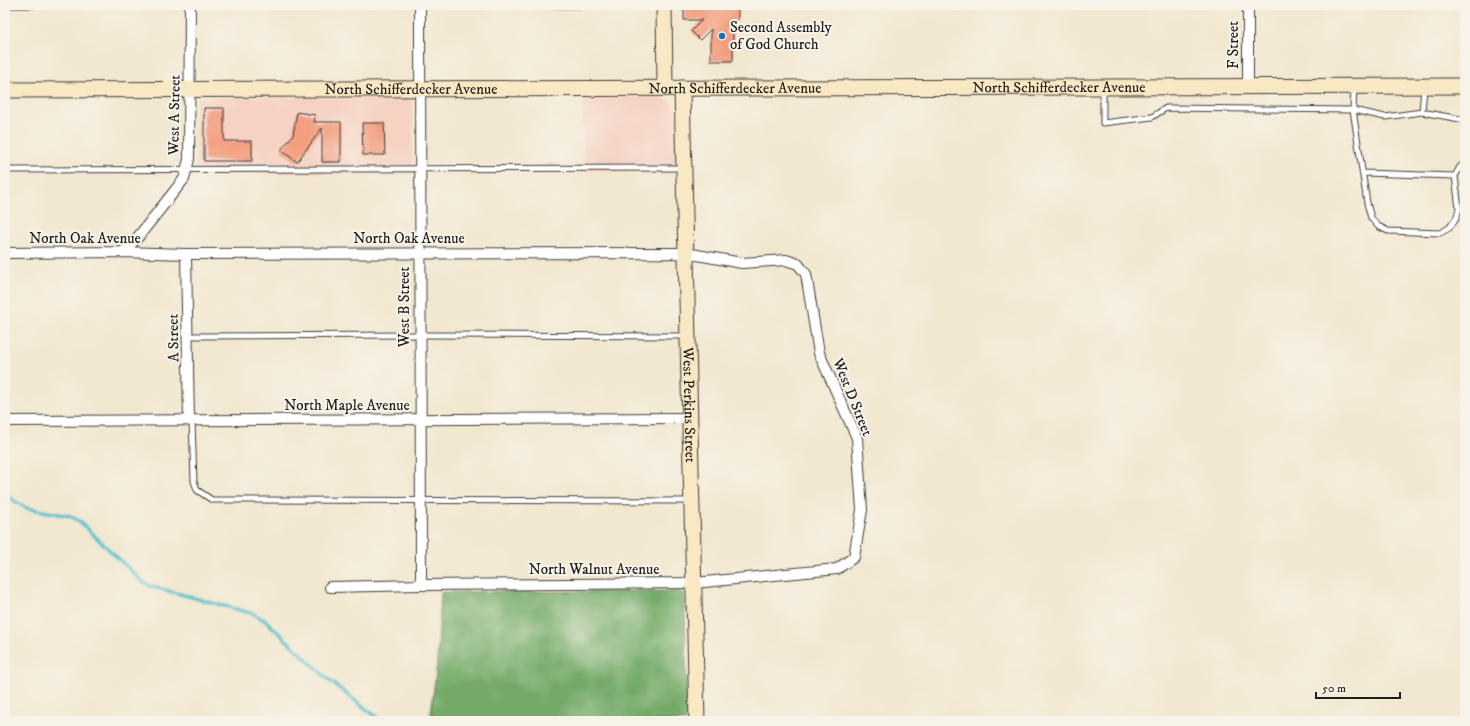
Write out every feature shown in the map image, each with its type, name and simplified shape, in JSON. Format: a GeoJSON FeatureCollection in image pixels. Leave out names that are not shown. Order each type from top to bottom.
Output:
{"type":"FeatureCollection","features":[{"type":"Feature","properties":{"kind":"main road"},"geometry":{"type":"LineString","coordinates":[[664,5],[665,88]]}},
{"type":"Feature","properties":{"kind":"main road"},"geometry":{"type":"LineString","coordinates":[[1417,86],[1459,78],[1465,75]]}},
{"type":"Feature","properties":{"kind":"main road","name":"North Schifferdecker Avenue"},"geometry":{"type":"LineString","coordinates":[[5,90],[1465,86]]}},
{"type":"Feature","properties":{"kind":"main road","name":"West Perkins Street"},"geometry":{"type":"LineString","coordinates":[[682,88],[697,721]]}},
{"type":"Feature","properties":{"kind":"street","name":"West A Street"},"geometry":{"type":"LineString","coordinates":[[123,252],[138,236],[184,179],[187,170],[189,159],[190,5]]}},
{"type":"Feature","properties":{"kind":"street","name":"West B Street"},"geometry":{"type":"LineString","coordinates":[[420,5],[419,253],[421,585]]}},
{"type":"Feature","properties":{"kind":"street","name":"F Street"},"geometry":{"type":"LineString","coordinates":[[1248,5],[1248,86]]}},
{"type":"Feature","properties":{"kind":"street","name":"North Oak Avenue"},"geometry":{"type":"LineString","coordinates":[[5,253],[686,253],[742,263],[786,260],[798,264],[806,274]]}},
{"type":"Feature","properties":{"kind":"street","name":"A Street"},"geometry":{"type":"LineString","coordinates":[[186,254],[190,421]]}},
{"type":"Feature","properties":{"kind":"street","name":"West D Street"},"geometry":{"type":"LineString","coordinates":[[806,274],[819,353],[856,438],[862,510],[854,557]]}},
{"type":"Feature","properties":{"kind":"street","name":"North Maple Avenue"},"geometry":{"type":"LineString","coordinates":[[5,421],[690,418]]}},
{"type":"Feature","properties":{"kind":"street","name":"North Walnut Avenue"},"geometry":{"type":"LineString","coordinates":[[330,587],[694,583],[837,569],[854,557]]}},
{"type":"Feature","properties":{"kind":"lane"},"geometry":{"type":"LineString","coordinates":[[5,5],[34,5]]}},
{"type":"Feature","properties":{"kind":"lane"},"geometry":{"type":"LineString","coordinates":[[420,5],[664,5]]}},
{"type":"Feature","properties":{"kind":"lane"},"geometry":{"type":"LineString","coordinates":[[1354,86],[1353,110],[1367,203],[1371,218],[1378,226],[1388,230],[1440,233],[1449,228],[1456,220],[1459,209],[1455,176],[1460,167],[1465,163]]}},
{"type":"Feature","properties":{"kind":"lane"},"geometry":{"type":"LineString","coordinates":[[1417,86],[1422,112]]}},
{"type":"Feature","properties":{"kind":"lane"},"geometry":{"type":"LineString","coordinates":[[1103,87],[1103,123],[1152,117],[1166,108],[1353,110],[1385,117],[1422,112],[1465,120]]}},
{"type":"Feature","properties":{"kind":"lane"},"geometry":{"type":"LineString","coordinates":[[5,170],[684,168]]}},
{"type":"Feature","properties":{"kind":"lane"},"geometry":{"type":"LineString","coordinates":[[1363,174],[1455,176]]}},
{"type":"Feature","properties":{"kind":"lane"},"geometry":{"type":"LineString","coordinates":[[188,336],[688,336]]}},
{"type":"Feature","properties":{"kind":"lane"},"geometry":{"type":"LineString","coordinates":[[190,421],[194,481],[197,490],[212,500],[692,501]]}},
{"type":"Feature","properties":{"kind":"shaded area"},"geometry":{"type":"Polygon","coordinates":[[[406,96],[413,102],[412,172],[193,174],[196,159],[196,104],[199,97],[406,96]]]}},
{"type":"Feature","properties":{"kind":"shaded area"},"geometry":{"type":"Polygon","coordinates":[[[582,97],[661,97],[670,102],[675,111],[677,120],[678,171],[584,171],[582,97]]]}},
{"type":"Feature","properties":{"kind":"green space"},"geometry":{"type":"Polygon","coordinates":[[[679,591],[684,594],[685,599],[687,721],[430,721],[437,662],[441,592],[679,591]]]}},
{"type":"Feature","properties":{"kind":"building","name":"Second Assembly of God Church"},"geometry":{"type":"Polygon","coordinates":[[[684,5],[738,5],[738,20],[733,20],[733,61],[711,61],[711,29],[700,40],[691,31],[702,20],[684,20],[684,5]]]}},
{"type":"Feature","properties":{"kind":"building"},"geometry":{"type":"Polygon","coordinates":[[[204,108],[224,108],[224,141],[252,141],[252,161],[204,161],[204,108]]]}},
{"type":"Feature","properties":{"kind":"building"},"geometry":{"type":"Polygon","coordinates":[[[297,112],[315,115],[314,122],[341,122],[341,162],[322,162],[322,128],[297,162],[281,150],[293,135],[297,112]]]}},
{"type":"Feature","properties":{"kind":"building"},"geometry":{"type":"Polygon","coordinates":[[[362,123],[384,123],[385,155],[363,155],[362,123]]]}},
{"type":"Feature","properties":{"kind":"waterway"},"geometry":{"type":"LineString","coordinates":[[5,495],[26,508],[70,516],[79,521],[143,582],[150,586],[254,614],[266,621],[331,682],[382,721]]}},
{"type":"Feature","properties":{"kind":"place","name":"Second Assembly of God Church"},"geometry":{"type":"Point","coordinates":[722,36]}}]}
